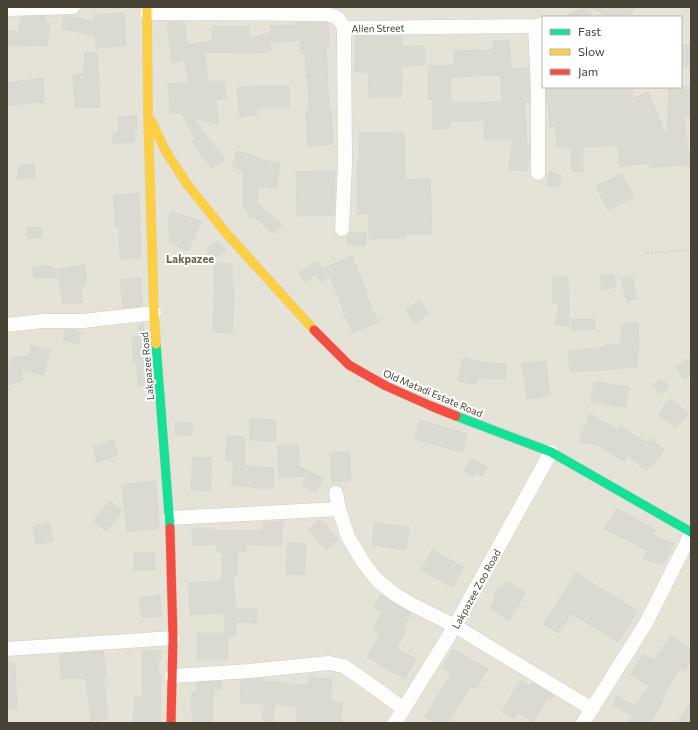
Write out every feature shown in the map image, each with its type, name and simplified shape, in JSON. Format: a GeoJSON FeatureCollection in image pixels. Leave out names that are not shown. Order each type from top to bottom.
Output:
{"type":"FeatureCollection","features":[{"type":"Feature","properties":{"kind":"street"},"geometry":{"type":"LineString","coordinates":[[7,10],[73,7]]}},
{"type":"Feature","properties":{"kind":"street","name":"Allen Street"},"geometry":{"type":"LineString","coordinates":[[147,10],[327,14],[338,18],[344,28],[539,25]]}},
{"type":"Feature","properties":{"kind":"street","name":"Lakpazee Road"},"geometry":{"type":"LineString","coordinates":[[147,10],[148,114],[154,313],[170,518],[173,638],[171,723]]}},
{"type":"Feature","properties":{"kind":"street"},"geometry":{"type":"LineString","coordinates":[[538,173],[539,25]]}},
{"type":"Feature","properties":{"kind":"street"},"geometry":{"type":"LineString","coordinates":[[342,229],[345,163],[344,28]]}},
{"type":"Feature","properties":{"kind":"street","name":"Old Matadi Estate Road"},"geometry":{"type":"LineString","coordinates":[[148,114],[165,150],[192,190],[231,238],[321,338],[349,365],[386,386],[431,406],[551,452],[691,533]]}},
{"type":"Feature","properties":{"kind":"street"},"geometry":{"type":"LineString","coordinates":[[7,325],[42,321],[83,321],[154,313]]}},
{"type":"Feature","properties":{"kind":"street","name":"Lakpazee Zoo Road"},"geometry":{"type":"LineString","coordinates":[[395,723],[455,626],[551,452]]}},
{"type":"Feature","properties":{"kind":"street"},"geometry":{"type":"LineString","coordinates":[[336,493],[339,509],[348,537],[365,566],[377,580],[392,593],[455,626],[592,709]]}},
{"type":"Feature","properties":{"kind":"street"},"geometry":{"type":"LineString","coordinates":[[170,518],[339,509]]}},
{"type":"Feature","properties":{"kind":"street"},"geometry":{"type":"LineString","coordinates":[[583,723],[646,623],[691,533]]}},
{"type":"Feature","properties":{"kind":"street"},"geometry":{"type":"LineString","coordinates":[[7,649],[173,638]]}},
{"type":"Feature","properties":{"kind":"street"},"geometry":{"type":"LineString","coordinates":[[172,676],[250,671],[328,663],[343,666],[404,709]]}},
{"type":"Feature","properties":{"kind":"path"},"geometry":{"type":"LineString","coordinates":[[648,253],[691,250]]}},
{"type":"Feature","properties":{"kind":"shaded area"},"geometry":{"type":"Polygon","coordinates":[[[7,7],[691,7],[691,723],[7,723],[7,7]]]}},
{"type":"Feature","properties":{"kind":"building"},"geometry":{"type":"Polygon","coordinates":[[[588,7],[592,16],[565,16],[588,7]]]}},
{"type":"Feature","properties":{"kind":"building"},"geometry":{"type":"Polygon","coordinates":[[[589,7],[634,7],[630,16],[609,16],[589,7]]]}},
{"type":"Feature","properties":{"kind":"building"},"geometry":{"type":"Polygon","coordinates":[[[124,13],[126,46],[96,48],[95,35],[61,29],[64,16],[94,21],[94,15],[124,13]]]}},
{"type":"Feature","properties":{"kind":"building"},"geometry":{"type":"Polygon","coordinates":[[[45,16],[44,22],[50,23],[47,46],[7,45],[7,31],[19,32],[21,17],[45,16]]]}},
{"type":"Feature","properties":{"kind":"building"},"geometry":{"type":"Polygon","coordinates":[[[167,22],[184,22],[187,45],[212,41],[212,26],[249,26],[249,38],[271,33],[270,26],[296,25],[296,23],[312,22],[328,23],[329,47],[326,47],[329,109],[331,109],[333,144],[308,146],[306,111],[309,111],[308,78],[306,78],[305,53],[301,54],[300,40],[269,43],[271,51],[260,53],[204,52],[208,81],[224,81],[226,98],[216,99],[218,124],[193,118],[225,159],[212,168],[192,142],[196,139],[181,112],[170,113],[168,84],[189,83],[185,60],[172,62],[167,22]]]}},
{"type":"Feature","properties":{"kind":"building"},"geometry":{"type":"Polygon","coordinates":[[[356,36],[402,36],[402,47],[424,46],[425,64],[402,66],[401,97],[368,97],[369,72],[355,72],[356,36]]]}},
{"type":"Feature","properties":{"kind":"building"},"geometry":{"type":"Polygon","coordinates":[[[509,40],[511,69],[528,68],[530,101],[524,102],[527,144],[530,144],[527,171],[509,169],[513,140],[484,140],[484,120],[450,121],[450,128],[433,129],[433,99],[428,99],[428,66],[454,65],[454,51],[493,50],[493,41],[509,40]],[[501,75],[451,77],[451,103],[502,102],[501,75]]]}},
{"type":"Feature","properties":{"kind":"building"},"geometry":{"type":"Polygon","coordinates":[[[691,44],[691,65],[682,67],[682,46],[691,44]]]}},
{"type":"Feature","properties":{"kind":"building"},"geometry":{"type":"Polygon","coordinates":[[[85,52],[97,53],[100,107],[75,108],[73,75],[84,74],[85,52]]]}},
{"type":"Feature","properties":{"kind":"building"},"geometry":{"type":"Polygon","coordinates":[[[43,78],[44,102],[8,105],[7,83],[43,78]]]}},
{"type":"Feature","properties":{"kind":"building"},"geometry":{"type":"Polygon","coordinates":[[[256,86],[289,86],[289,108],[256,108],[257,115],[240,117],[237,88],[256,86]]]}},
{"type":"Feature","properties":{"kind":"building"},"geometry":{"type":"Polygon","coordinates":[[[691,86],[690,116],[684,115],[688,151],[691,151],[691,165],[650,167],[649,163],[620,166],[618,146],[583,147],[583,172],[572,171],[571,148],[557,148],[556,126],[550,127],[548,100],[546,100],[546,88],[632,88],[632,99],[648,92],[667,138],[669,88],[691,86]]]}},
{"type":"Feature","properties":{"kind":"building"},"geometry":{"type":"Polygon","coordinates":[[[137,116],[137,129],[134,129],[134,142],[113,144],[113,133],[119,133],[118,117],[137,116]]]}},
{"type":"Feature","properties":{"kind":"building"},"geometry":{"type":"Polygon","coordinates":[[[404,132],[405,180],[430,179],[432,234],[405,234],[405,238],[369,239],[369,214],[357,214],[357,163],[359,163],[359,133],[404,132]]]}},
{"type":"Feature","properties":{"kind":"building"},"geometry":{"type":"Polygon","coordinates":[[[237,151],[259,158],[259,160],[280,163],[276,189],[258,186],[257,203],[282,225],[272,234],[258,219],[250,218],[243,205],[244,170],[232,167],[237,151]]]}},
{"type":"Feature","properties":{"kind":"building"},"geometry":{"type":"Polygon","coordinates":[[[34,164],[35,178],[17,179],[19,166],[34,164]]]}},
{"type":"Feature","properties":{"kind":"building"},"geometry":{"type":"Polygon","coordinates":[[[335,171],[334,215],[297,216],[296,172],[335,171]]]}},
{"type":"Feature","properties":{"kind":"building"},"geometry":{"type":"Polygon","coordinates":[[[549,172],[561,175],[559,187],[547,185],[549,172]]]}},
{"type":"Feature","properties":{"kind":"building"},"geometry":{"type":"Polygon","coordinates":[[[622,174],[634,197],[608,210],[596,186],[622,174]]]}},
{"type":"Feature","properties":{"kind":"building"},"geometry":{"type":"Polygon","coordinates":[[[139,193],[141,258],[120,259],[119,225],[115,226],[114,195],[139,193]]]}},
{"type":"Feature","properties":{"kind":"building"},"geometry":{"type":"Polygon","coordinates":[[[171,212],[201,221],[188,251],[170,242],[168,223],[171,212]]]}},
{"type":"Feature","properties":{"kind":"building"},"geometry":{"type":"Polygon","coordinates":[[[27,227],[42,227],[42,237],[28,238],[27,227]]]}},
{"type":"Feature","properties":{"kind":"building"},"geometry":{"type":"Polygon","coordinates":[[[350,232],[366,233],[365,246],[347,244],[348,235],[350,232]]]}},
{"type":"Feature","properties":{"kind":"building"},"geometry":{"type":"Polygon","coordinates":[[[218,241],[226,250],[214,260],[206,250],[218,241]]]}},
{"type":"Feature","properties":{"kind":"building"},"geometry":{"type":"Polygon","coordinates":[[[352,256],[378,322],[353,333],[343,312],[344,311],[330,276],[321,282],[316,274],[305,282],[299,273],[318,261],[322,269],[352,256]]]}},
{"type":"Feature","properties":{"kind":"building"},"geometry":{"type":"Polygon","coordinates":[[[214,263],[232,264],[232,286],[234,286],[232,333],[213,332],[215,287],[214,263]]]}},
{"type":"Feature","properties":{"kind":"building"},"geometry":{"type":"Polygon","coordinates":[[[85,265],[86,284],[81,288],[83,302],[63,304],[59,278],[34,278],[33,267],[52,266],[52,270],[85,265]]]}},
{"type":"Feature","properties":{"kind":"building"},"geometry":{"type":"Polygon","coordinates":[[[614,274],[616,287],[602,290],[600,276],[614,274]]]}},
{"type":"Feature","properties":{"kind":"building"},"geometry":{"type":"Polygon","coordinates":[[[632,276],[636,298],[627,301],[621,279],[632,276]]]}},
{"type":"Feature","properties":{"kind":"building"},"geometry":{"type":"Polygon","coordinates":[[[553,277],[568,277],[569,327],[555,324],[559,304],[553,304],[553,277]]]}},
{"type":"Feature","properties":{"kind":"building"},"geometry":{"type":"Polygon","coordinates":[[[141,278],[142,306],[123,308],[120,280],[141,278]]]}},
{"type":"Feature","properties":{"kind":"building"},"geometry":{"type":"Polygon","coordinates":[[[420,300],[429,314],[415,323],[406,310],[420,300]]]}},
{"type":"Feature","properties":{"kind":"building"},"geometry":{"type":"Polygon","coordinates":[[[571,319],[594,319],[595,329],[572,330],[571,319]]]}},
{"type":"Feature","properties":{"kind":"building"},"geometry":{"type":"Polygon","coordinates":[[[638,323],[639,353],[636,353],[638,366],[595,371],[596,370],[570,372],[568,351],[621,344],[621,324],[638,323]]]}},
{"type":"Feature","properties":{"kind":"building"},"geometry":{"type":"Polygon","coordinates":[[[143,324],[148,385],[138,385],[137,362],[134,363],[132,337],[141,336],[138,326],[143,324]]]}},
{"type":"Feature","properties":{"kind":"building"},"geometry":{"type":"Polygon","coordinates":[[[66,330],[81,332],[78,344],[63,340],[66,330]]]}},
{"type":"Feature","properties":{"kind":"building"},"geometry":{"type":"Polygon","coordinates":[[[31,345],[50,350],[43,375],[21,369],[22,381],[7,385],[7,364],[10,363],[11,358],[29,356],[31,345]]]}},
{"type":"Feature","properties":{"kind":"building"},"geometry":{"type":"Polygon","coordinates":[[[691,357],[691,375],[684,379],[676,366],[691,357]]]}},
{"type":"Feature","properties":{"kind":"building"},"geometry":{"type":"Polygon","coordinates":[[[463,358],[488,363],[506,364],[505,379],[477,378],[476,384],[458,381],[463,358]]]}},
{"type":"Feature","properties":{"kind":"building"},"geometry":{"type":"Polygon","coordinates":[[[546,361],[550,396],[547,395],[527,399],[522,364],[546,361]]]}},
{"type":"Feature","properties":{"kind":"building"},"geometry":{"type":"Polygon","coordinates":[[[661,378],[669,387],[661,394],[653,385],[661,378]]]}},
{"type":"Feature","properties":{"kind":"building"},"geometry":{"type":"Polygon","coordinates":[[[594,382],[629,387],[626,407],[591,402],[594,382]]]}},
{"type":"Feature","properties":{"kind":"building"},"geometry":{"type":"Polygon","coordinates":[[[670,399],[688,413],[676,428],[658,414],[670,399]]]}},
{"type":"Feature","properties":{"kind":"building"},"geometry":{"type":"Polygon","coordinates":[[[590,414],[618,430],[620,426],[647,443],[650,438],[664,450],[647,471],[628,455],[624,461],[598,445],[579,442],[590,414]]]}},
{"type":"Feature","properties":{"kind":"building"},"geometry":{"type":"Polygon","coordinates":[[[250,419],[276,420],[276,441],[250,440],[250,419]]]}},
{"type":"Feature","properties":{"kind":"building"},"geometry":{"type":"Polygon","coordinates":[[[420,420],[467,434],[462,452],[415,439],[420,420]]]}},
{"type":"Feature","properties":{"kind":"building"},"geometry":{"type":"Polygon","coordinates":[[[175,422],[193,424],[191,436],[175,434],[175,422]]]}},
{"type":"Feature","properties":{"kind":"building"},"geometry":{"type":"Polygon","coordinates":[[[227,436],[245,437],[244,466],[274,468],[273,488],[253,488],[253,486],[232,485],[234,461],[226,461],[227,436]]]}},
{"type":"Feature","properties":{"kind":"building"},"geometry":{"type":"Polygon","coordinates":[[[113,440],[118,455],[97,462],[93,447],[113,440]]]}},
{"type":"Feature","properties":{"kind":"building"},"geometry":{"type":"Polygon","coordinates":[[[278,444],[298,444],[299,467],[323,478],[316,492],[302,485],[307,476],[279,477],[278,444]]]}},
{"type":"Feature","properties":{"kind":"building"},"geometry":{"type":"Polygon","coordinates":[[[349,452],[351,480],[332,482],[330,453],[349,452]]]}},
{"type":"Feature","properties":{"kind":"building"},"geometry":{"type":"Polygon","coordinates":[[[193,457],[212,458],[210,491],[191,490],[193,457]]]}},
{"type":"Feature","properties":{"kind":"building"},"geometry":{"type":"Polygon","coordinates":[[[471,458],[487,468],[482,476],[475,472],[473,476],[464,471],[471,458]]]}},
{"type":"Feature","properties":{"kind":"building"},"geometry":{"type":"Polygon","coordinates":[[[156,481],[159,528],[127,532],[122,485],[156,481]]]}},
{"type":"Feature","properties":{"kind":"building"},"geometry":{"type":"Polygon","coordinates":[[[110,501],[122,511],[106,531],[94,521],[110,501]]]}},
{"type":"Feature","properties":{"kind":"building"},"geometry":{"type":"Polygon","coordinates":[[[617,509],[656,530],[652,535],[674,544],[662,565],[642,558],[648,550],[604,529],[617,509]]]}},
{"type":"Feature","properties":{"kind":"building"},"geometry":{"type":"Polygon","coordinates":[[[320,519],[338,539],[326,550],[308,530],[320,519]]]}},
{"type":"Feature","properties":{"kind":"building"},"geometry":{"type":"Polygon","coordinates":[[[283,521],[281,546],[246,544],[245,552],[237,552],[237,575],[233,575],[235,608],[257,609],[256,623],[236,622],[236,636],[228,636],[228,660],[197,660],[197,633],[225,633],[225,613],[190,615],[189,583],[222,581],[222,552],[217,552],[217,544],[193,545],[192,529],[210,528],[211,530],[263,530],[264,522],[283,521]]]}},
{"type":"Feature","properties":{"kind":"building"},"geometry":{"type":"Polygon","coordinates":[[[50,523],[53,541],[36,544],[33,526],[50,523]]]}},
{"type":"Feature","properties":{"kind":"building"},"geometry":{"type":"Polygon","coordinates":[[[375,523],[409,527],[406,550],[372,545],[375,523]]]}},
{"type":"Feature","properties":{"kind":"building"},"geometry":{"type":"Polygon","coordinates":[[[288,543],[306,544],[304,575],[286,574],[288,543]]]}},
{"type":"Feature","properties":{"kind":"building"},"geometry":{"type":"Polygon","coordinates":[[[432,550],[463,567],[452,587],[421,570],[432,550]]]}},
{"type":"Feature","properties":{"kind":"building"},"geometry":{"type":"Polygon","coordinates":[[[134,553],[155,553],[155,570],[134,570],[134,553]]]}},
{"type":"Feature","properties":{"kind":"building"},"geometry":{"type":"Polygon","coordinates":[[[576,573],[637,611],[618,642],[571,613],[559,633],[544,624],[576,573]]]}},
{"type":"Feature","properties":{"kind":"building"},"geometry":{"type":"Polygon","coordinates":[[[506,581],[526,593],[509,620],[490,608],[496,597],[493,596],[499,587],[502,588],[506,581]]]}},
{"type":"Feature","properties":{"kind":"building"},"geometry":{"type":"Polygon","coordinates":[[[381,594],[388,600],[411,613],[403,628],[407,631],[396,648],[416,659],[404,679],[367,657],[381,633],[373,629],[383,612],[374,607],[381,594]]]}},
{"type":"Feature","properties":{"kind":"building"},"geometry":{"type":"Polygon","coordinates":[[[160,595],[161,616],[142,617],[139,598],[160,595]]]}},
{"type":"Feature","properties":{"kind":"building"},"geometry":{"type":"Polygon","coordinates":[[[671,636],[691,649],[691,660],[684,671],[679,668],[661,701],[663,702],[649,723],[628,723],[633,716],[613,705],[617,696],[635,706],[650,686],[631,675],[643,654],[654,660],[671,636]]]}},
{"type":"Feature","properties":{"kind":"building"},"geometry":{"type":"Polygon","coordinates":[[[453,649],[488,669],[476,689],[471,686],[448,723],[436,723],[425,716],[452,674],[442,668],[453,649]]]}},
{"type":"Feature","properties":{"kind":"building"},"geometry":{"type":"Polygon","coordinates":[[[161,650],[161,660],[158,660],[158,675],[161,675],[160,721],[157,720],[157,723],[133,723],[136,696],[142,696],[142,651],[161,650]]]}},
{"type":"Feature","properties":{"kind":"building"},"geometry":{"type":"Polygon","coordinates":[[[103,651],[106,677],[103,677],[108,719],[91,721],[86,678],[61,679],[60,654],[103,651]]]}},
{"type":"Feature","properties":{"kind":"building"},"geometry":{"type":"Polygon","coordinates":[[[7,663],[15,663],[17,709],[7,709],[7,663]]]}},
{"type":"Feature","properties":{"kind":"building"},"geometry":{"type":"Polygon","coordinates":[[[309,677],[332,679],[330,701],[342,702],[341,723],[297,723],[297,707],[275,704],[273,721],[263,720],[265,704],[240,703],[241,680],[263,678],[263,681],[308,686],[309,677]]]}},
{"type":"Feature","properties":{"kind":"building"},"geometry":{"type":"Polygon","coordinates":[[[520,680],[530,686],[532,682],[553,695],[551,700],[547,697],[534,722],[518,713],[515,719],[502,712],[520,680]]]}},
{"type":"Feature","properties":{"kind":"building"},"geometry":{"type":"Polygon","coordinates":[[[221,681],[221,689],[213,689],[212,723],[192,723],[192,693],[196,693],[197,683],[221,681]]]}},
{"type":"Feature","properties":{"kind":"building"},"geometry":{"type":"Polygon","coordinates":[[[691,702],[691,723],[677,723],[691,702]]]}},
{"type":"Feature","properties":{"kind":"traffic: fast"},"geometry":{"type":"LineString","coordinates":[[156,344],[170,528]]}},
{"type":"Feature","properties":{"kind":"traffic: fast"},"geometry":{"type":"LineString","coordinates":[[456,416],[551,452],[691,532]]}},
{"type":"Feature","properties":{"kind":"traffic: slow"},"geometry":{"type":"LineString","coordinates":[[147,7],[148,114],[156,344]]}},
{"type":"Feature","properties":{"kind":"traffic: slow"},"geometry":{"type":"LineString","coordinates":[[152,122],[165,150],[187,184],[226,233],[314,330]]}},
{"type":"Feature","properties":{"kind":"traffic: jam"},"geometry":{"type":"LineString","coordinates":[[314,330],[349,365],[386,386],[456,416]]}},
{"type":"Feature","properties":{"kind":"traffic: jam"},"geometry":{"type":"LineString","coordinates":[[170,528],[173,638],[171,723]]}},
{"type":"Feature","properties":{"kind":"district","name":"Lakpazee"},"geometry":{"type":"Point","coordinates":[190,258]}}]}
